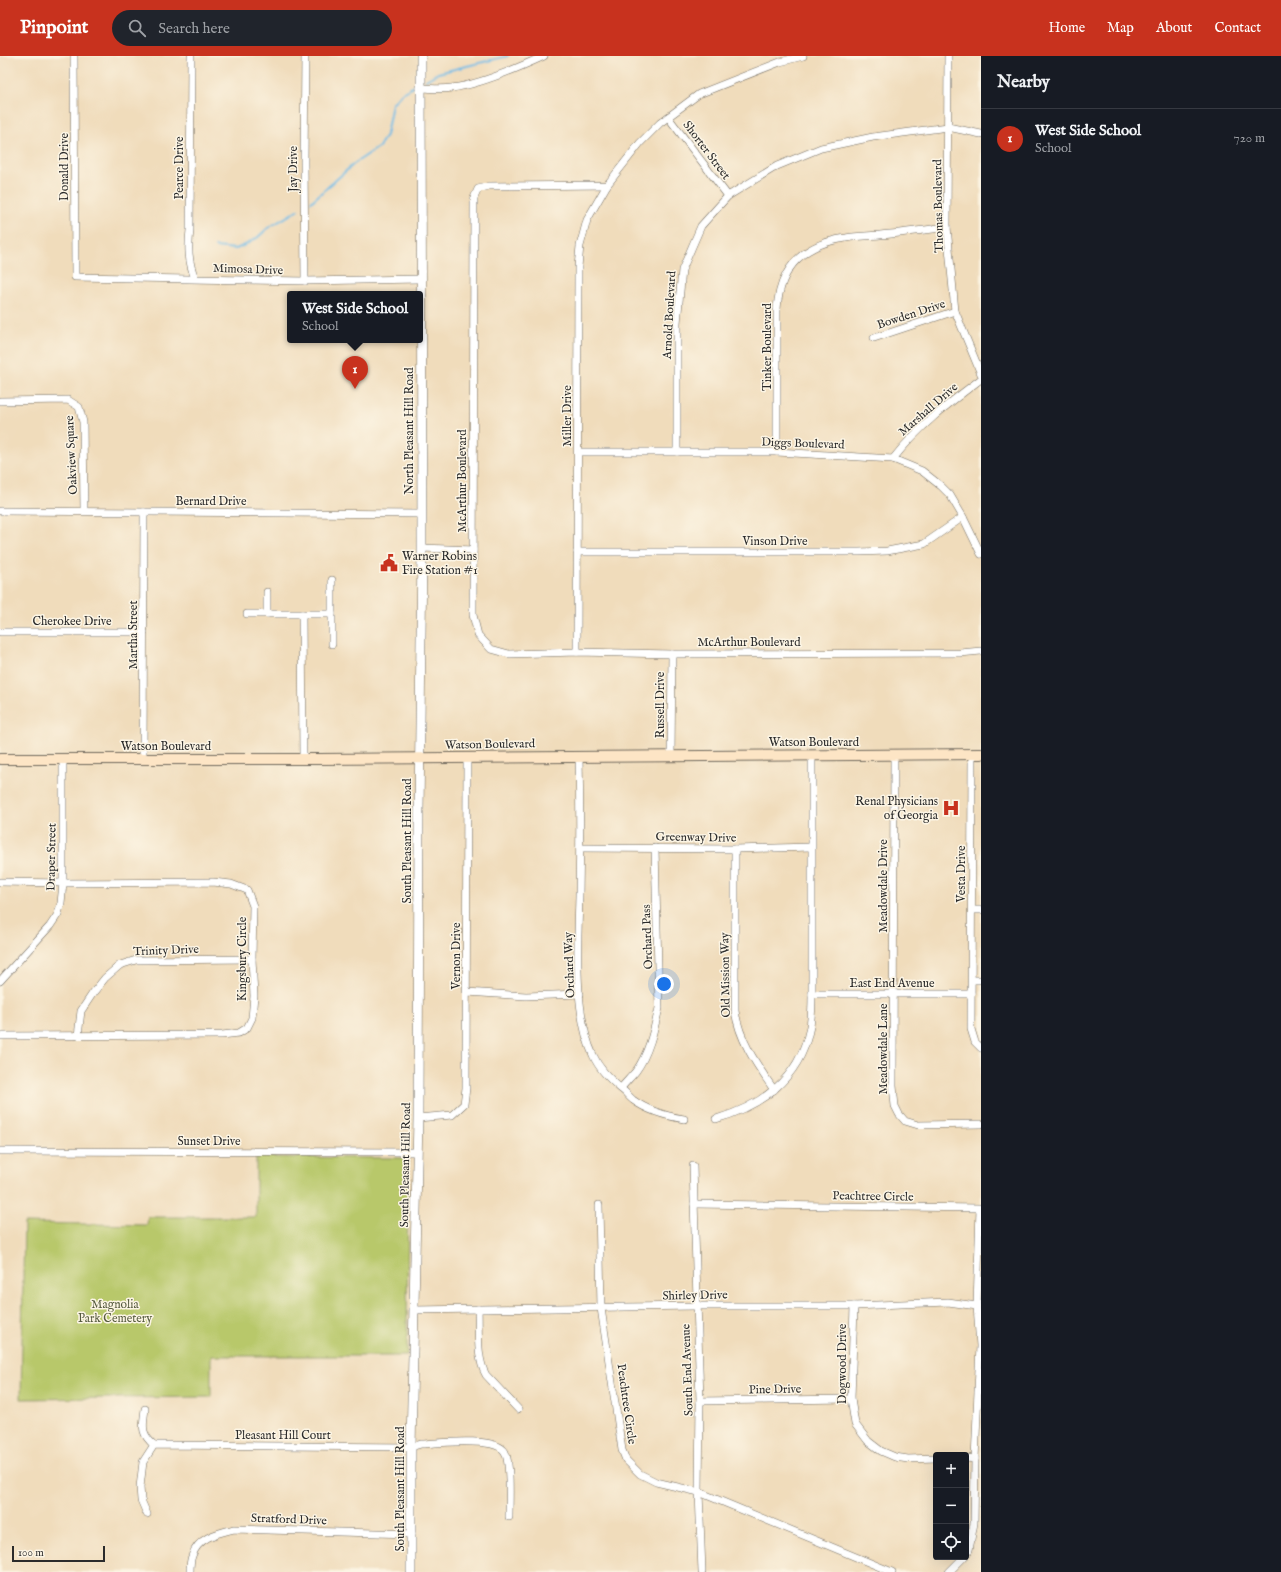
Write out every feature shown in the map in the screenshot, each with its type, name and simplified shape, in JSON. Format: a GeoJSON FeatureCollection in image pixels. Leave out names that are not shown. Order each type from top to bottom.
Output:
{"type":"FeatureCollection","features":[{"type":"Feature","properties":{"kind":"main road","name":"Watson Boulevard"},"geometry":{"type":"LineString","coordinates":[[0,759],[303,759],[977,754]]}},
{"type":"Feature","properties":{"kind":"street","name":"Donald Drive"},"geometry":{"type":"LineString","coordinates":[[74,56],[75,277]]}},
{"type":"Feature","properties":{"kind":"street","name":"Pearce Drive"},"geometry":{"type":"LineString","coordinates":[[191,56],[190,230],[188,254],[191,269],[195,278]]}},
{"type":"Feature","properties":{"kind":"street","name":"Jay Drive"},"geometry":{"type":"LineString","coordinates":[[305,56],[305,281]]}},
{"type":"Feature","properties":{"kind":"street","name":"North Pleasant Hill Road"},"geometry":{"type":"LineString","coordinates":[[420,56],[420,291]]}},
{"type":"Feature","properties":{"kind":"street"},"geometry":{"type":"LineString","coordinates":[[420,88],[450,89],[465,86],[544,56]]}},
{"type":"Feature","properties":{"kind":"street"},"geometry":{"type":"LineString","coordinates":[[606,185],[640,142],[668,117],[699,94],[789,58],[803,56]]}},
{"type":"Feature","properties":{"kind":"street","name":"Thomas Boulevard"},"geometry":{"type":"LineString","coordinates":[[948,56],[947,227],[955,311],[981,374]]}},
{"type":"Feature","properties":{"kind":"street","name":"Shorter Street"},"geometry":{"type":"LineString","coordinates":[[668,117],[728,196]]}},
{"type":"Feature","properties":{"kind":"street","name":"Arnold Boulevard"},"geometry":{"type":"LineString","coordinates":[[677,452],[677,323],[682,270],[701,226],[728,196],[777,166],[821,148],[873,137],[948,127],[981,134]]}},
{"type":"Feature","properties":{"kind":"street","name":"Miller Drive"},"geometry":{"type":"LineString","coordinates":[[577,652],[578,267],[580,246],[587,220],[606,185]]}},
{"type":"Feature","properties":{"kind":"street","name":"McArthur Boulevard"},"geometry":{"type":"LineString","coordinates":[[606,185],[489,186],[478,189],[474,198],[473,614],[478,634],[491,649],[509,654],[577,652],[672,654],[960,653],[981,651]]}},
{"type":"Feature","properties":{"kind":"street","name":"Tinker Boulevard"},"geometry":{"type":"LineString","coordinates":[[777,452],[776,309],[784,276],[803,254],[828,242],[847,238],[947,227]]}},
{"type":"Feature","properties":{"kind":"street","name":"Mimosa Drive"},"geometry":{"type":"LineString","coordinates":[[75,277],[305,281],[420,279]]}},
{"type":"Feature","properties":{"kind":"street","name":"Bowden Drive"},"geometry":{"type":"LineString","coordinates":[[874,338],[955,311]]}},
{"type":"Feature","properties":{"kind":"street","name":"North Pleasant Hill Road"},"geometry":{"type":"LineString","coordinates":[[420,343],[422,548],[420,758]]}},
{"type":"Feature","properties":{"kind":"street","name":"Marshall Drive"},"geometry":{"type":"LineString","coordinates":[[893,459],[908,439],[953,399],[981,379]]}},
{"type":"Feature","properties":{"kind":"street","name":"Oakview Square"},"geometry":{"type":"LineString","coordinates":[[0,401],[68,400],[79,407],[83,422],[84,511]]}},
{"type":"Feature","properties":{"kind":"street","name":"Diggs Boulevard"},"geometry":{"type":"LineString","coordinates":[[578,452],[777,452],[893,459],[922,471],[950,495],[963,517],[981,554]]}},
{"type":"Feature","properties":{"kind":"street","name":"Bernard Drive"},"geometry":{"type":"LineString","coordinates":[[0,511],[421,514]]}},
{"type":"Feature","properties":{"kind":"street","name":"Martha Street"},"geometry":{"type":"LineString","coordinates":[[143,759],[144,512]]}},
{"type":"Feature","properties":{"kind":"street","name":"Vinson Drive"},"geometry":{"type":"LineString","coordinates":[[577,552],[887,551],[924,544],[963,517]]}},
{"type":"Feature","properties":{"kind":"street"},"geometry":{"type":"LineString","coordinates":[[422,548],[473,550]]}},
{"type":"Feature","properties":{"kind":"street"},"geometry":{"type":"LineString","coordinates":[[332,580],[332,644]]}},
{"type":"Feature","properties":{"kind":"street"},"geometry":{"type":"LineString","coordinates":[[267,592],[267,614]]}},
{"type":"Feature","properties":{"kind":"street"},"geometry":{"type":"LineString","coordinates":[[247,614],[332,614]]}},
{"type":"Feature","properties":{"kind":"street"},"geometry":{"type":"LineString","coordinates":[[302,614],[303,759]]}},
{"type":"Feature","properties":{"kind":"street","name":"Cherokee Drive"},"geometry":{"type":"LineString","coordinates":[[0,632],[144,632]]}},
{"type":"Feature","properties":{"kind":"street","name":"Russell Drive"},"geometry":{"type":"LineString","coordinates":[[671,756],[672,654]]}},
{"type":"Feature","properties":{"kind":"street","name":"Vesta Drive"},"geometry":{"type":"LineString","coordinates":[[977,754],[972,910],[971,1029],[975,1042],[981,1048]]}},
{"type":"Feature","properties":{"kind":"street"},"geometry":{"type":"LineString","coordinates":[[716,1119],[748,1108],[762,1100],[774,1090],[792,1071],[805,1045],[809,1031],[812,994],[812,755]]}},
{"type":"Feature","properties":{"kind":"street","name":"Meadowdale Drive"},"geometry":{"type":"LineString","coordinates":[[894,755],[894,994]]}},
{"type":"Feature","properties":{"kind":"street","name":"Orchard Way"},"geometry":{"type":"LineString","coordinates":[[579,757],[580,848],[578,960],[584,1026],[593,1056],[611,1081],[643,1107],[669,1116],[684,1119]]}},
{"type":"Feature","properties":{"kind":"street","name":"South Pleasant Hill Road"},"geometry":{"type":"LineString","coordinates":[[411,1572],[411,1447],[418,1118],[420,758]]}},
{"type":"Feature","properties":{"kind":"street","name":"Vernon Drive"},"geometry":{"type":"LineString","coordinates":[[418,1118],[452,1115],[464,1104],[466,1088],[467,992],[467,758]]}},
{"type":"Feature","properties":{"kind":"street","name":"Draper Street"},"geometry":{"type":"LineString","coordinates":[[0,981],[50,926],[58,914],[61,903],[63,883],[63,759]]}},
{"type":"Feature","properties":{"kind":"street","name":"Greenway Drive"},"geometry":{"type":"LineString","coordinates":[[580,848],[735,849],[811,847]]}},
{"type":"Feature","properties":{"kind":"street","name":"Orchard Pass"},"geometry":{"type":"LineString","coordinates":[[621,1088],[636,1070],[647,1050],[654,1030],[659,1008],[655,848]]}},
{"type":"Feature","properties":{"kind":"street","name":"Old Mission Way"},"geometry":{"type":"LineString","coordinates":[[735,849],[737,1021],[741,1036],[751,1057],[774,1090]]}},
{"type":"Feature","properties":{"kind":"street","name":"Kingsbury Circle"},"geometry":{"type":"LineString","coordinates":[[0,882],[213,882],[232,884],[247,890],[253,906],[252,959],[254,996],[252,1018],[247,1028],[239,1033],[222,1035],[0,1036]]}},
{"type":"Feature","properties":{"kind":"street"},"geometry":{"type":"LineString","coordinates":[[972,910],[981,910]]}},
{"type":"Feature","properties":{"kind":"street","name":"Trinity Drive"},"geometry":{"type":"LineString","coordinates":[[78,1036],[81,1011],[105,978],[120,965],[136,960],[252,959]]}},
{"type":"Feature","properties":{"kind":"street"},"geometry":{"type":"LineString","coordinates":[[972,980],[981,980]]}},
{"type":"Feature","properties":{"kind":"street"},"geometry":{"type":"LineString","coordinates":[[467,992],[526,996],[580,994]]}},
{"type":"Feature","properties":{"kind":"street","name":"East End Avenue"},"geometry":{"type":"LineString","coordinates":[[812,994],[972,994]]}},
{"type":"Feature","properties":{"kind":"street","name":"Meadowdale Lane"},"geometry":{"type":"LineString","coordinates":[[894,994],[893,1086],[895,1106],[899,1114],[905,1121],[918,1125],[981,1124]]}},
{"type":"Feature","properties":{"kind":"street","name":"Sunset Drive"},"geometry":{"type":"LineString","coordinates":[[0,1151],[417,1152]]}},
{"type":"Feature","properties":{"kind":"street","name":"South End Avenue"},"geometry":{"type":"LineString","coordinates":[[693,1166],[700,1401],[699,1492],[702,1572]]}},
{"type":"Feature","properties":{"kind":"street","name":"Peachtree Circle"},"geometry":{"type":"LineString","coordinates":[[694,1204],[981,1208],[977,1306],[981,1346],[975,1459],[974,1523],[969,1550]]}},
{"type":"Feature","properties":{"kind":"street","name":"Peachtree Circle"},"geometry":{"type":"LineString","coordinates":[[599,1205],[601,1308],[622,1450],[626,1460],[640,1474],[656,1482],[699,1492],[892,1572]]}},
{"type":"Feature","properties":{"kind":"street","name":"Shirley Drive"},"geometry":{"type":"LineString","coordinates":[[414,1310],[696,1306],[854,1306],[948,1302],[977,1306]]}},
{"type":"Feature","properties":{"kind":"street","name":"Dogwood Drive"},"geometry":{"type":"LineString","coordinates":[[854,1306],[851,1399],[855,1424],[868,1441],[895,1457],[908,1459],[933,1458]]}},
{"type":"Feature","properties":{"kind":"street"},"geometry":{"type":"LineString","coordinates":[[478,1309],[480,1360],[483,1369],[486,1375],[518,1409]]}},
{"type":"Feature","properties":{"kind":"street","name":"Pine Drive"},"geometry":{"type":"LineString","coordinates":[[700,1401],[851,1399]]}},
{"type":"Feature","properties":{"kind":"street"},"geometry":{"type":"LineString","coordinates":[[145,1409],[143,1428],[145,1437],[154,1446],[143,1462],[140,1487],[141,1500],[147,1514]]}},
{"type":"Feature","properties":{"kind":"street","name":"Pleasant Hill Court"},"geometry":{"type":"LineString","coordinates":[[154,1446],[411,1447],[421,1444],[486,1442],[497,1445],[504,1451],[507,1462],[510,1517]]}},
{"type":"Feature","properties":{"kind":"street"},"geometry":{"type":"LineString","coordinates":[[969,1458],[975,1459]]}},
{"type":"Feature","properties":{"kind":"street","name":"Stratford Drive"},"geometry":{"type":"LineString","coordinates":[[190,1572],[192,1555],[206,1538],[215,1533],[234,1529],[412,1534]]}},
{"type":"Feature","properties":{"kind":"street","name":"Peachtree Circle"},"geometry":{"type":"LineString","coordinates":[[949,1572],[961,1560]]}},
{"type":"Feature","properties":{"kind":"green space","name":"Magnolia Park Cemetery"},"geometry":{"type":"Polygon","coordinates":[[[256,1157],[408,1158],[407,1356],[211,1356],[211,1397],[21,1399],[24,1223],[147,1225],[148,1217],[256,1217],[256,1157]]]}},
{"type":"Feature","properties":{"kind":"waterway"},"geometry":{"type":"LineString","coordinates":[[426,80],[438,73],[508,56]]}},
{"type":"Feature","properties":{"kind":"waterway"},"geometry":{"type":"LineString","coordinates":[[311,202],[355,163],[379,147],[386,135],[392,104],[402,93],[415,86]]}},
{"type":"Feature","properties":{"kind":"waterway"},"geometry":{"type":"LineString","coordinates":[[215,247],[236,249],[245,245],[257,238],[268,228],[298,210]]}},
{"type":"Feature","properties":{"kind":"place","name":"West Side School"},"geometry":{"type":"Point","coordinates":[355,389]}},
{"type":"Feature","properties":{"kind":"place","name":"Warner Robins Fire Station #1"},"geometry":{"type":"Point","coordinates":[389,563]}},
{"type":"Feature","properties":{"kind":"place","name":"Renal Physicians of Georgia"},"geometry":{"type":"Point","coordinates":[951,808]}}]}
